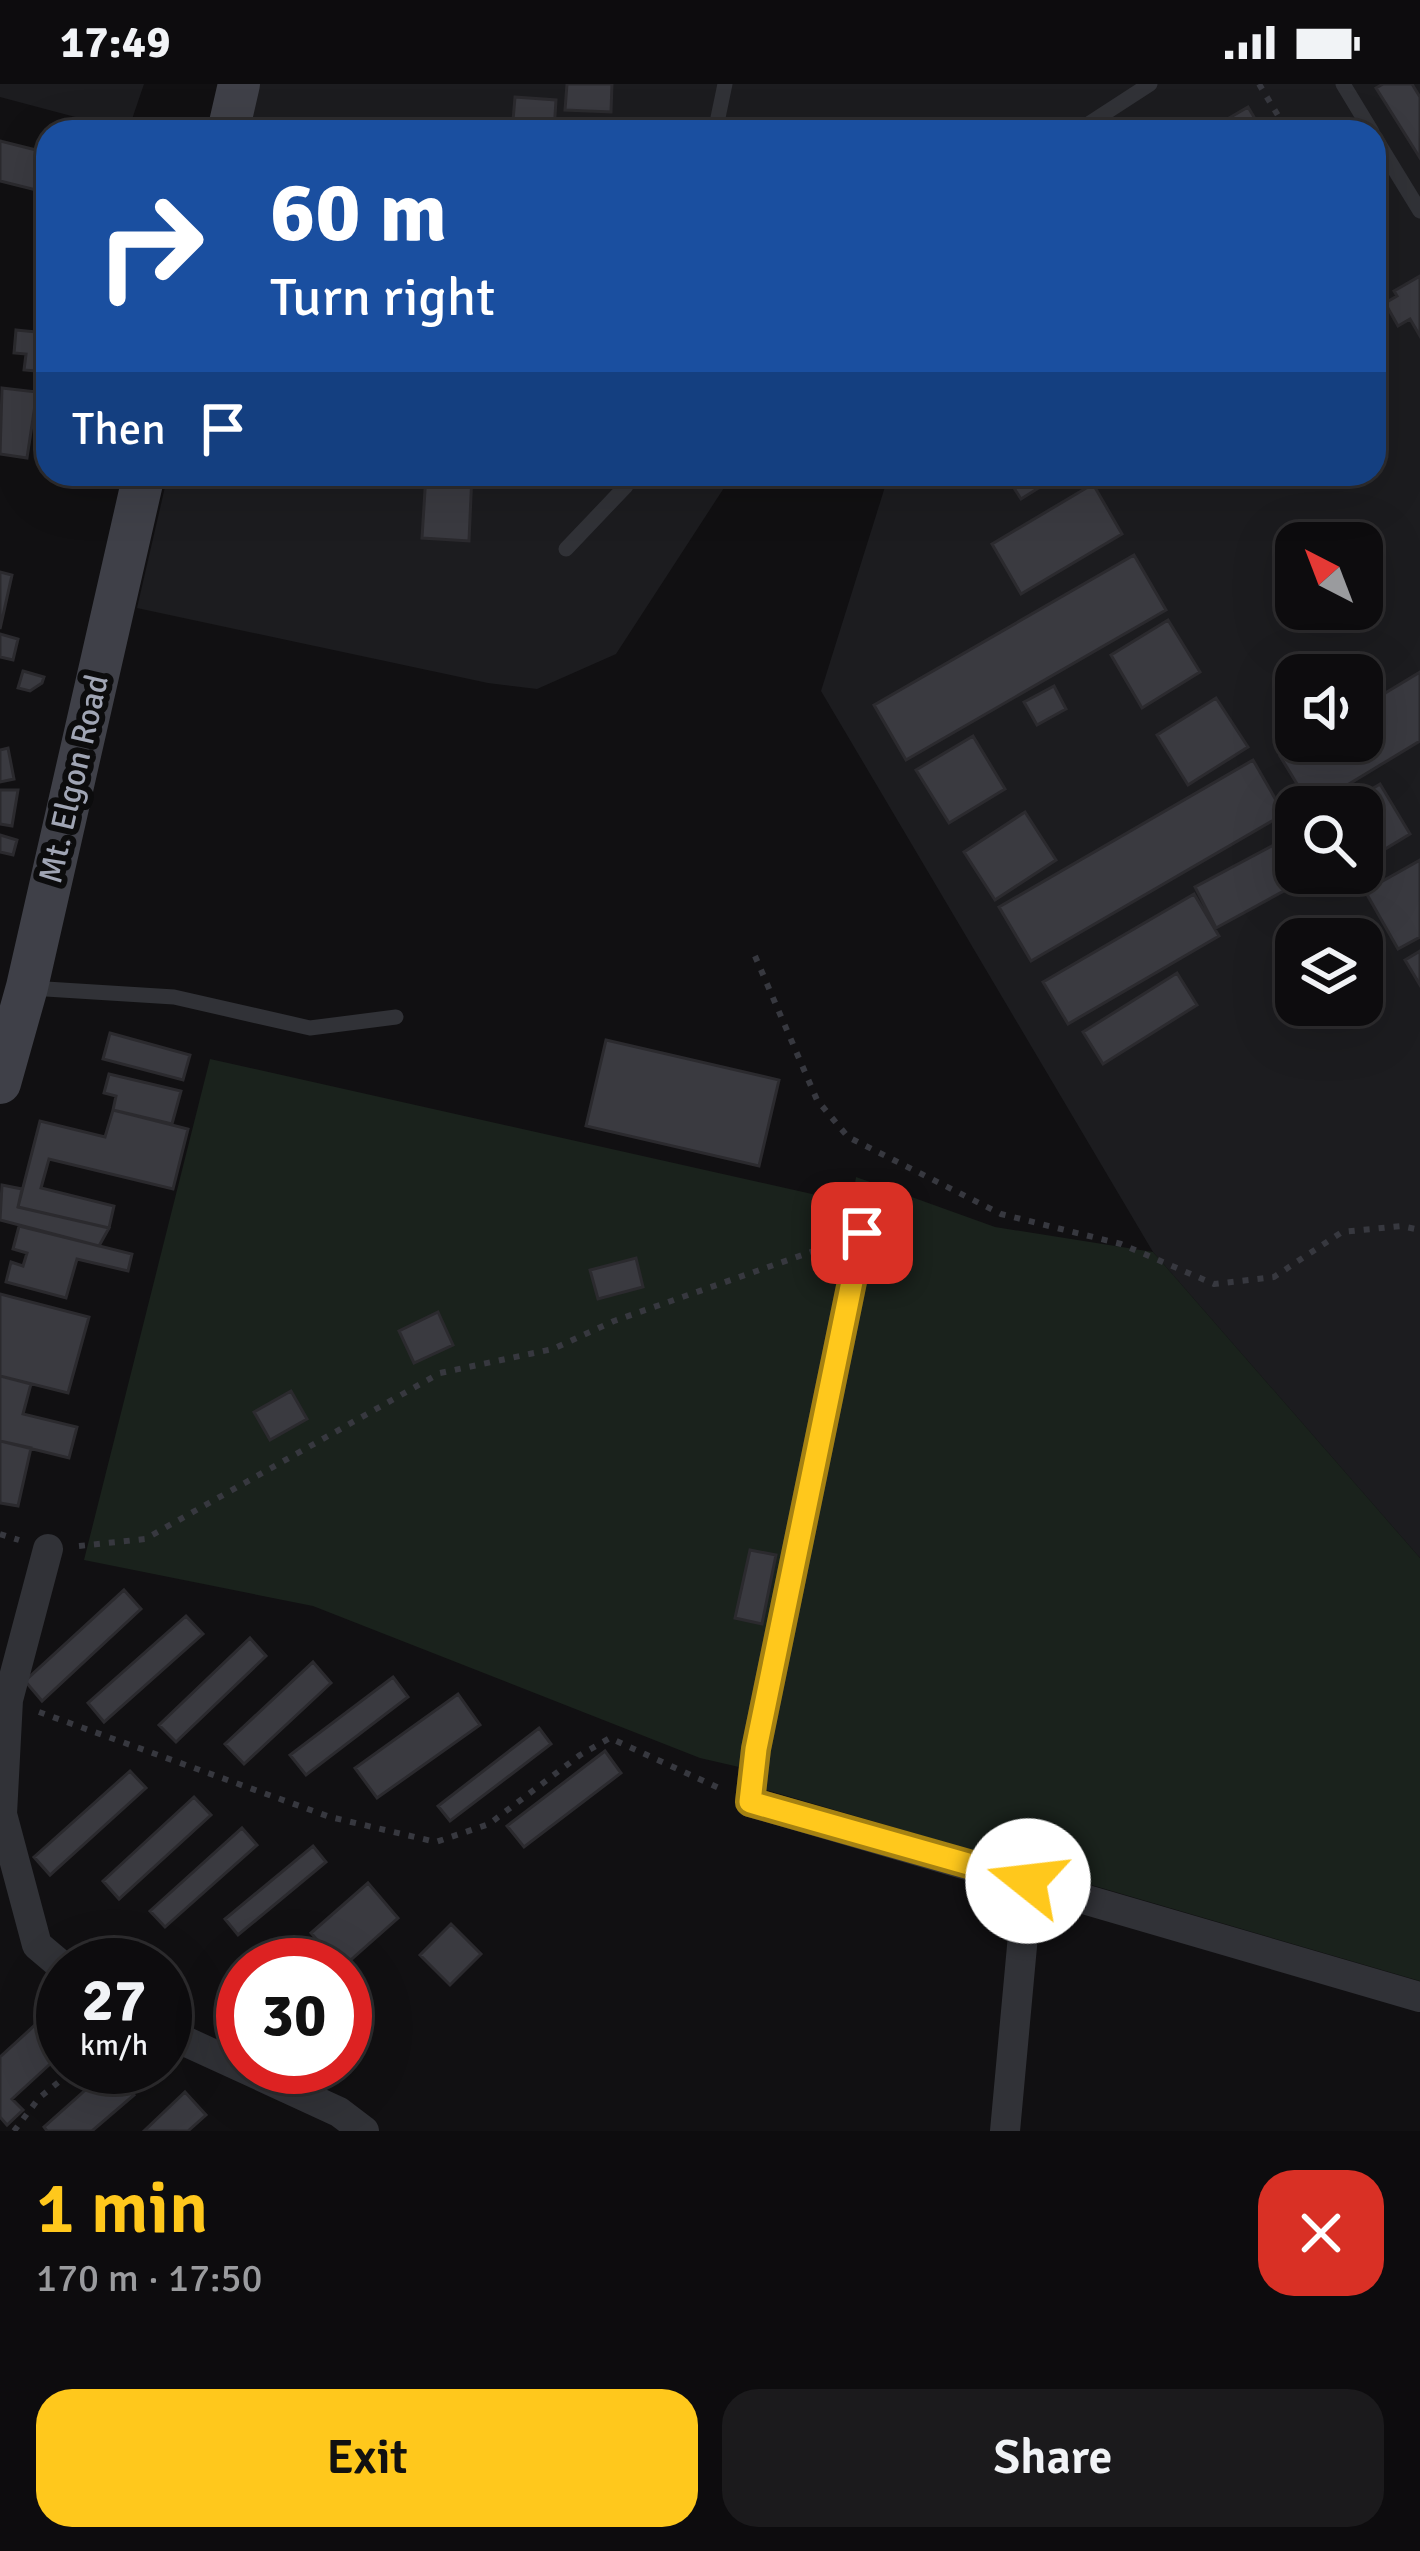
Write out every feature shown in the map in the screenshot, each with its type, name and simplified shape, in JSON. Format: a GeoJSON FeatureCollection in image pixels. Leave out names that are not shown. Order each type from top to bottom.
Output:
{"type":"FeatureCollection","features":[{"type":"Feature","properties":{"kind":"street"},"geometry":{"type":"LineString","coordinates":[[231,120],[239,84]]}},
{"type":"Feature","properties":{"kind":"street","name":"Mt. Elgon Road"},"geometry":{"type":"LineString","coordinates":[[0,1083],[27,987],[141,486]]}},
{"type":"Feature","properties":{"kind":"street"},"geometry":{"type":"LineString","coordinates":[[862,1233],[756,1749],[750,1802],[1420,1997]]}},
{"type":"Feature","properties":{"kind":"street"},"geometry":{"type":"LineString","coordinates":[[36,1941],[2,1814],[8,1700],[48,1549]]}},
{"type":"Feature","properties":{"kind":"street"},"geometry":{"type":"LineString","coordinates":[[1005,2131],[1028,1881]]}},
{"type":"Feature","properties":{"kind":"street"},"geometry":{"type":"LineString","coordinates":[[192,2044],[339,2112],[364,2131]]}},
{"type":"Feature","properties":{"kind":"lane"},"geometry":{"type":"LineString","coordinates":[[718,120],[725,84]]}},
{"type":"Feature","properties":{"kind":"lane"},"geometry":{"type":"LineString","coordinates":[[1094,120],[1150,84]]}},
{"type":"Feature","properties":{"kind":"lane"},"geometry":{"type":"LineString","coordinates":[[1342,84],[1364,120]]}},
{"type":"Feature","properties":{"kind":"lane"},"geometry":{"type":"LineString","coordinates":[[1386,155],[1420,211]]}},
{"type":"Feature","properties":{"kind":"lane"},"geometry":{"type":"LineString","coordinates":[[566,549],[626,486]]}},
{"type":"Feature","properties":{"kind":"lane"},"geometry":{"type":"LineString","coordinates":[[27,987],[174,998],[310,1028],[396,1017]]}},
{"type":"Feature","properties":{"kind":"path"},"geometry":{"type":"LineString","coordinates":[[1259,84],[1281,120]]}},
{"type":"Feature","properties":{"kind":"path"},"geometry":{"type":"LineString","coordinates":[[754,956],[817,1100],[848,1137],[1001,1214],[1121,1244],[1214,1285],[1274,1277],[1342,1232],[1401,1226],[1420,1230]]}},
{"type":"Feature","properties":{"kind":"path"},"geometry":{"type":"LineString","coordinates":[[0,1534],[48,1549],[145,1539],[440,1372],[554,1349],[614,1321],[862,1233]]}},
{"type":"Feature","properties":{"kind":"path"},"geometry":{"type":"LineString","coordinates":[[8,1700],[330,1817],[436,1842],[489,1824],[610,1738],[750,1802]]}},
{"type":"Feature","properties":{"kind":"path"},"geometry":{"type":"LineString","coordinates":[[14,2131],[44,2094]]}},
{"type":"Feature","properties":{"kind":"shaded area"},"geometry":{"type":"Polygon","coordinates":[[[0,84],[144,84],[132,120],[87,120],[0,97],[0,84]]]}},
{"type":"Feature","properties":{"kind":"shaded area"},"geometry":{"type":"Polygon","coordinates":[[[260,84],[1420,84],[1420,1558],[1153,1252],[821,691],[885,486],[1386,486],[1386,120],[251,120],[260,84]]]}},
{"type":"Feature","properties":{"kind":"shaded area"},"geometry":{"type":"Polygon","coordinates":[[[165,486],[725,486],[616,654],[537,689],[488,683],[137,608],[165,486]]]}},
{"type":"Feature","properties":{"kind":"shaded area"},"geometry":{"type":"Polygon","coordinates":[[[210,1059],[852,1203],[856,1177],[995,1227],[1153,1252],[1420,1558],[1420,1981],[763,1789],[765,1773],[700,1758],[313,1606],[84,1560],[210,1059]]]}},
{"type":"Feature","properties":{"kind":"building"},"geometry":{"type":"Polygon","coordinates":[[[567,84],[612,84],[611,112],[565,110],[567,84]]]}},
{"type":"Feature","properties":{"kind":"building"},"geometry":{"type":"Polygon","coordinates":[[[1412,84],[1420,97],[1420,158],[1376,88],[1412,84]]]}},
{"type":"Feature","properties":{"kind":"building"},"geometry":{"type":"Polygon","coordinates":[[[515,97],[556,100],[555,120],[513,120],[515,97]]]}},
{"type":"Feature","properties":{"kind":"building"},"geometry":{"type":"Polygon","coordinates":[[[1248,107],[1256,120],[1226,120],[1248,107]]]}},
{"type":"Feature","properties":{"kind":"building"},"geometry":{"type":"Polygon","coordinates":[[[0,141],[36,150],[36,190],[0,181],[0,141]]]}},
{"type":"Feature","properties":{"kind":"building"},"geometry":{"type":"Polygon","coordinates":[[[1420,276],[1420,336],[1410,319],[1398,326],[1386,305],[1397,296],[1394,291],[1420,276]]]}},
{"type":"Feature","properties":{"kind":"building"},"geometry":{"type":"Polygon","coordinates":[[[16,330],[36,332],[36,371],[24,370],[26,354],[14,353],[16,330]]]}},
{"type":"Feature","properties":{"kind":"building"},"geometry":{"type":"Polygon","coordinates":[[[2,388],[36,392],[27,458],[0,454],[2,388]]]}},
{"type":"Feature","properties":{"kind":"building"},"geometry":{"type":"Polygon","coordinates":[[[425,486],[471,486],[469,541],[422,538],[425,486]]]}},
{"type":"Feature","properties":{"kind":"building"},"geometry":{"type":"Polygon","coordinates":[[[1013,486],[1042,486],[1021,499],[1013,486]]]}},
{"type":"Feature","properties":{"kind":"building"},"geometry":{"type":"Polygon","coordinates":[[[1090,486],[1094,486],[1122,534],[1021,594],[992,544],[1090,486]]]}},
{"type":"Feature","properties":{"kind":"building"},"geometry":{"type":"Polygon","coordinates":[[[1134,555],[1166,610],[906,760],[874,705],[1134,555]]]}},
{"type":"Feature","properties":{"kind":"building"},"geometry":{"type":"Polygon","coordinates":[[[0,572],[12,575],[0,629],[0,572]]]}},
{"type":"Feature","properties":{"kind":"building"},"geometry":{"type":"Polygon","coordinates":[[[1168,620],[1200,672],[1142,708],[1111,655],[1168,620]]]}},
{"type":"Feature","properties":{"kind":"building"},"geometry":{"type":"Polygon","coordinates":[[[0,634],[18,639],[13,660],[0,657],[0,634]]]}},
{"type":"Feature","properties":{"kind":"building"},"geometry":{"type":"Polygon","coordinates":[[[23,671],[44,677],[42,683],[30,691],[18,688],[23,671]]]}},
{"type":"Feature","properties":{"kind":"building"},"geometry":{"type":"Polygon","coordinates":[[[1420,672],[1420,741],[1346,786],[1298,786],[1284,762],[1383,762],[1383,694],[1420,672]]]}},
{"type":"Feature","properties":{"kind":"building"},"geometry":{"type":"Polygon","coordinates":[[[1054,686],[1066,709],[1037,725],[1024,702],[1054,686]]]}},
{"type":"Feature","properties":{"kind":"building"},"geometry":{"type":"Polygon","coordinates":[[[1216,698],[1248,747],[1188,785],[1157,735],[1216,698]]]}},
{"type":"Feature","properties":{"kind":"building"},"geometry":{"type":"Polygon","coordinates":[[[973,736],[1005,789],[949,823],[916,770],[973,736]]]}},
{"type":"Feature","properties":{"kind":"building"},"geometry":{"type":"Polygon","coordinates":[[[8,748],[14,779],[0,782],[0,750],[8,748]]]}},
{"type":"Feature","properties":{"kind":"building"},"geometry":{"type":"Polygon","coordinates":[[[1253,760],[1275,798],[1275,819],[1031,961],[999,907],[1253,760]]]}},
{"type":"Feature","properties":{"kind":"building"},"geometry":{"type":"Polygon","coordinates":[[[1383,789],[1410,834],[1383,850],[1383,789]]]}},
{"type":"Feature","properties":{"kind":"building"},"geometry":{"type":"Polygon","coordinates":[[[0,790],[18,790],[12,826],[0,824],[0,790]]]}},
{"type":"Feature","properties":{"kind":"building"},"geometry":{"type":"Polygon","coordinates":[[[1025,812],[1056,860],[995,900],[964,852],[1025,812]]]}},
{"type":"Feature","properties":{"kind":"building"},"geometry":{"type":"Polygon","coordinates":[[[0,835],[17,840],[13,855],[0,852],[0,835]]]}},
{"type":"Feature","properties":{"kind":"building"},"geometry":{"type":"Polygon","coordinates":[[[1275,844],[1278,894],[1216,928],[1195,887],[1275,844]]]}},
{"type":"Feature","properties":{"kind":"building"},"geometry":{"type":"Polygon","coordinates":[[[1420,860],[1420,937],[1398,949],[1367,894],[1383,894],[1383,881],[1420,860]]]}},
{"type":"Feature","properties":{"kind":"building"},"geometry":{"type":"Polygon","coordinates":[[[1194,894],[1219,936],[1068,1024],[1043,982],[1194,894]]]}},
{"type":"Feature","properties":{"kind":"building"},"geometry":{"type":"Polygon","coordinates":[[[1420,951],[1420,985],[1405,960],[1420,951]]]}},
{"type":"Feature","properties":{"kind":"building"},"geometry":{"type":"Polygon","coordinates":[[[1177,973],[1197,1005],[1103,1064],[1083,1032],[1177,973]]]}},
{"type":"Feature","properties":{"kind":"building"},"geometry":{"type":"Polygon","coordinates":[[[110,1033],[190,1055],[183,1080],[103,1059],[110,1033]]]}},
{"type":"Feature","properties":{"kind":"building"},"geometry":{"type":"Polygon","coordinates":[[[606,1040],[779,1080],[759,1166],[586,1126],[606,1040]]]}},
{"type":"Feature","properties":{"kind":"building"},"geometry":{"type":"Polygon","coordinates":[[[109,1074],[181,1091],[172,1124],[113,1110],[116,1096],[104,1093],[109,1074]]]}},
{"type":"Feature","properties":{"kind":"building"},"geometry":{"type":"Polygon","coordinates":[[[113,1110],[188,1129],[173,1189],[49,1159],[41,1188],[114,1206],[109,1228],[18,1207],[40,1121],[105,1137],[113,1110]]]}},
{"type":"Feature","properties":{"kind":"building"},"geometry":{"type":"Polygon","coordinates":[[[2,1185],[22,1189],[18,1207],[109,1228],[99,1246],[0,1220],[2,1185]]]}},
{"type":"Feature","properties":{"kind":"building"},"geometry":{"type":"Polygon","coordinates":[[[19,1226],[132,1254],[128,1271],[77,1259],[66,1298],[6,1282],[11,1262],[23,1266],[27,1253],[13,1249],[19,1226]]]}},
{"type":"Feature","properties":{"kind":"building"},"geometry":{"type":"Polygon","coordinates":[[[636,1258],[643,1287],[598,1299],[590,1270],[636,1258]]]}},
{"type":"Feature","properties":{"kind":"building"},"geometry":{"type":"Polygon","coordinates":[[[0,1294],[89,1317],[68,1393],[0,1376],[0,1294]]]}},
{"type":"Feature","properties":{"kind":"building"},"geometry":{"type":"Polygon","coordinates":[[[438,1312],[453,1345],[414,1363],[399,1331],[438,1312]]]}},
{"type":"Feature","properties":{"kind":"building"},"geometry":{"type":"Polygon","coordinates":[[[0,1376],[31,1384],[23,1414],[77,1427],[69,1458],[0,1441],[0,1376]]]}},
{"type":"Feature","properties":{"kind":"building"},"geometry":{"type":"Polygon","coordinates":[[[291,1391],[307,1419],[270,1440],[254,1412],[291,1391]]]}},
{"type":"Feature","properties":{"kind":"building"},"geometry":{"type":"Polygon","coordinates":[[[0,1441],[31,1448],[18,1506],[0,1503],[0,1441]]]}},
{"type":"Feature","properties":{"kind":"building"},"geometry":{"type":"Polygon","coordinates":[[[750,1550],[776,1555],[762,1624],[735,1618],[750,1550]]]}},
{"type":"Feature","properties":{"kind":"building"},"geometry":{"type":"Polygon","coordinates":[[[124,1590],[141,1609],[42,1701],[25,1681],[124,1590]]]}},
{"type":"Feature","properties":{"kind":"building"},"geometry":{"type":"Polygon","coordinates":[[[186,1616],[203,1634],[104,1722],[88,1703],[186,1616]]]}},
{"type":"Feature","properties":{"kind":"building"},"geometry":{"type":"Polygon","coordinates":[[[250,1638],[266,1656],[176,1742],[159,1725],[250,1638]]]}},
{"type":"Feature","properties":{"kind":"building"},"geometry":{"type":"Polygon","coordinates":[[[313,1662],[331,1683],[244,1764],[225,1744],[313,1662]]]}},
{"type":"Feature","properties":{"kind":"building"},"geometry":{"type":"Polygon","coordinates":[[[393,1677],[408,1697],[306,1775],[290,1755],[393,1677]]]}},
{"type":"Feature","properties":{"kind":"building"},"geometry":{"type":"Polygon","coordinates":[[[458,1694],[480,1725],[377,1798],[355,1768],[458,1694]]]}},
{"type":"Feature","properties":{"kind":"building"},"geometry":{"type":"Polygon","coordinates":[[[539,1728],[551,1744],[450,1821],[438,1806],[539,1728]]]}},
{"type":"Feature","properties":{"kind":"building"},"geometry":{"type":"Polygon","coordinates":[[[605,1751],[621,1773],[524,1847],[507,1826],[605,1751]]]}},
{"type":"Feature","properties":{"kind":"building"},"geometry":{"type":"Polygon","coordinates":[[[130,1771],[146,1788],[50,1875],[34,1857],[130,1771]]]}},
{"type":"Feature","properties":{"kind":"building"},"geometry":{"type":"Polygon","coordinates":[[[194,1797],[211,1815],[119,1899],[103,1881],[194,1797]]]}},
{"type":"Feature","properties":{"kind":"building"},"geometry":{"type":"Polygon","coordinates":[[[242,1828],[257,1845],[165,1927],[150,1911],[242,1828]]]}},
{"type":"Feature","properties":{"kind":"building"},"geometry":{"type":"Polygon","coordinates":[[[313,1846],[326,1862],[238,1935],[225,1919],[313,1846]]]}},
{"type":"Feature","properties":{"kind":"building"},"geometry":{"type":"Polygon","coordinates":[[[368,1883],[398,1918],[372,1941],[315,1938],[311,1933],[368,1883]]]}},
{"type":"Feature","properties":{"kind":"building"},"geometry":{"type":"Polygon","coordinates":[[[451,1924],[481,1954],[450,1985],[420,1955],[451,1924]]]}},
{"type":"Feature","properties":{"kind":"building"},"geometry":{"type":"Polygon","coordinates":[[[36,2026],[36,2077],[12,2099],[23,2110],[7,2125],[0,2117],[0,2057],[36,2026]]]}},
{"type":"Feature","properties":{"kind":"building"},"geometry":{"type":"Polygon","coordinates":[[[81,2094],[134,2095],[92,2131],[47,2131],[44,2127],[81,2094]]]}},
{"type":"Feature","properties":{"kind":"building"},"geometry":{"type":"Polygon","coordinates":[[[183,2094],[206,2115],[188,2131],[144,2131],[183,2094]]]}},
{"type":"Feature","properties":{"kind":"route"},"geometry":{"type":"LineString","coordinates":[[862,1233],[756,1749],[750,1802],[1028,1881]]}}]}
